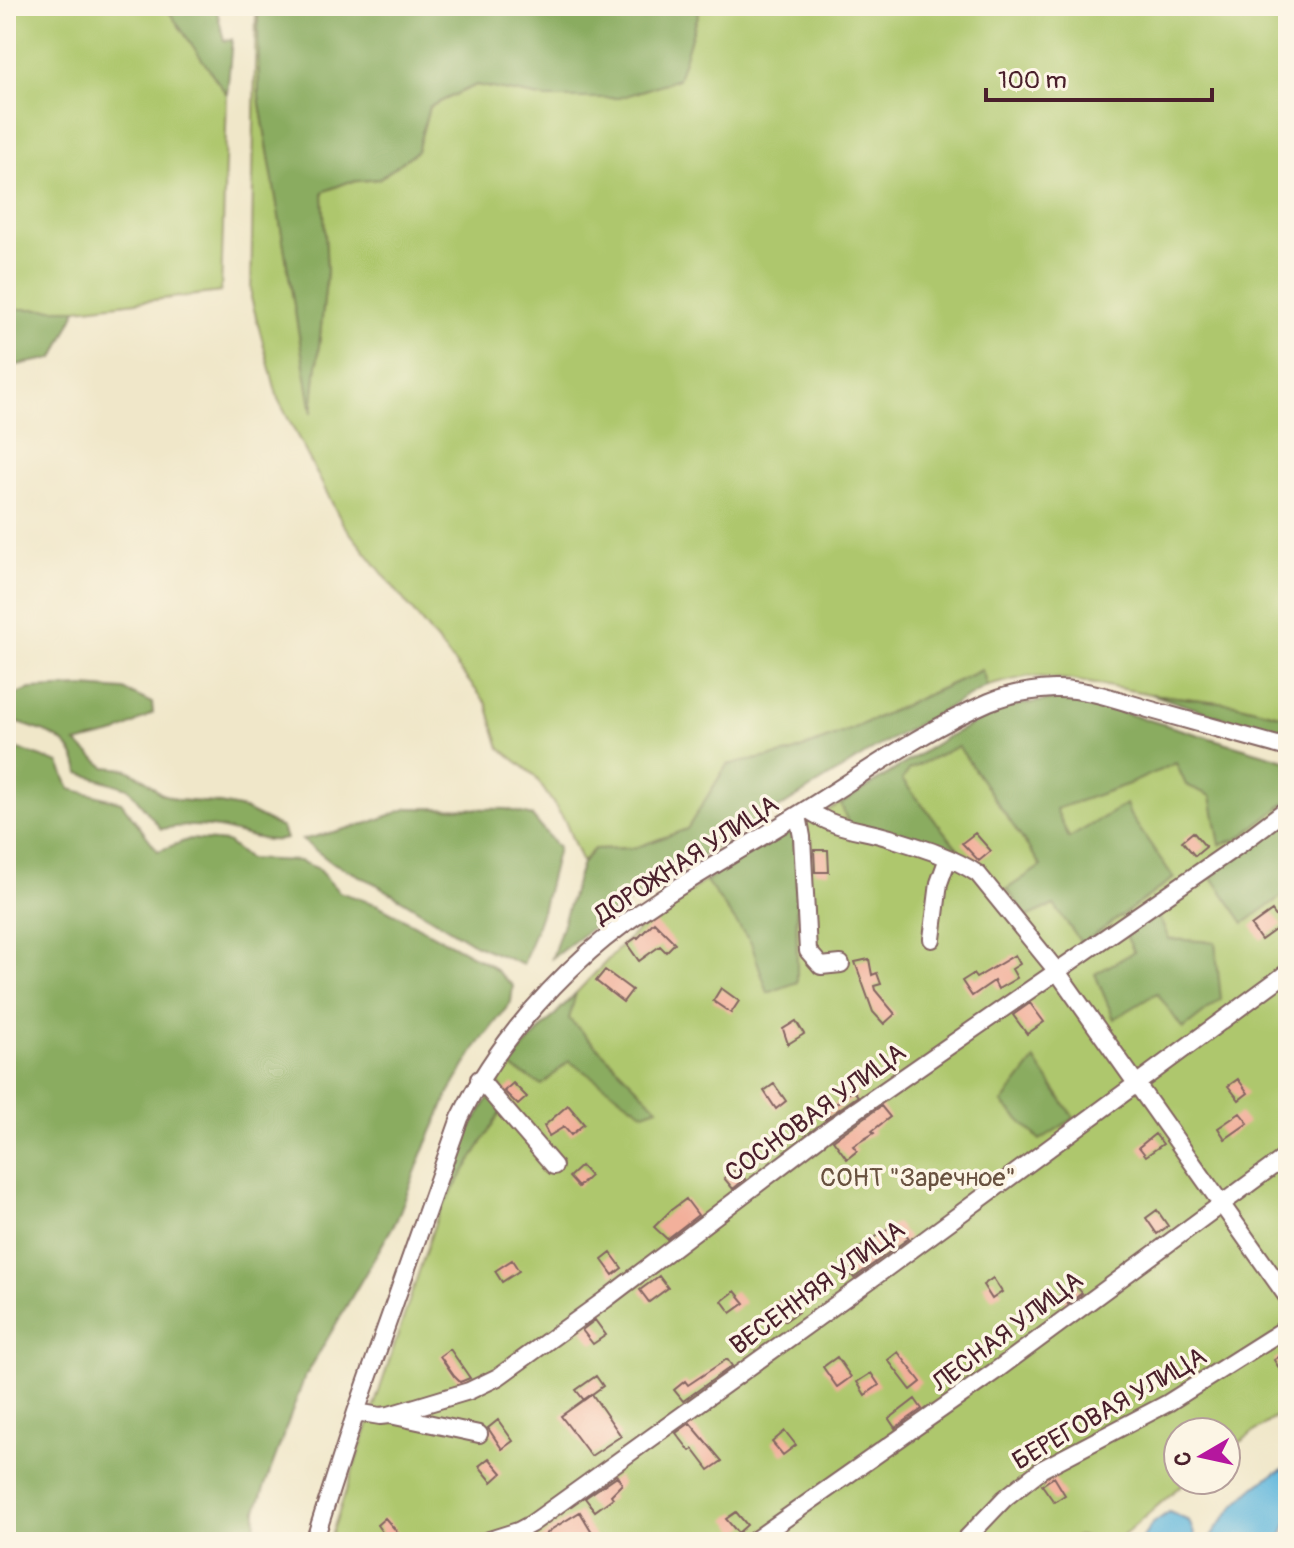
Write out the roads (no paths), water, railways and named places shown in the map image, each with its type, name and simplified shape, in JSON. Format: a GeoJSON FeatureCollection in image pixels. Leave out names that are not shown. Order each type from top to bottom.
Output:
{"type":"FeatureCollection","features":[{"type":"Feature","properties":{"kind":"street","name":"ДОРОЖНАЯ УЛИЦА"},"geometry":{"type":"LineString","coordinates":[[314,1542],[356,1412],[460,1118],[479,1079],[522,1019],[591,950],[628,921],[949,721],[991,701],[1057,689],[1092,693],[1288,748]]}},
{"type":"Feature","properties":{"kind":"street","name":"СОСНОВАЯ УЛИЦА"},"geometry":{"type":"LineString","coordinates":[[356,1412],[389,1415],[469,1391],[498,1377],[832,1127],[1168,895],[1288,808]]}},
{"type":"Feature","properties":{"kind":"street"},"geometry":{"type":"LineString","coordinates":[[841,964],[821,966],[808,951],[803,812],[836,827],[888,837],[948,858],[978,874],[1056,970],[1288,1298]]}},
{"type":"Feature","properties":{"kind":"street"},"geometry":{"type":"LineString","coordinates":[[932,939],[939,883],[948,858]]}},
{"type":"Feature","properties":{"kind":"street","name":"ВЕСЕННЯЯ УЛИЦА"},"geometry":{"type":"LineString","coordinates":[[483,1542],[531,1524],[1288,972]]}},
{"type":"Feature","properties":{"kind":"street"},"geometry":{"type":"LineString","coordinates":[[479,1079],[554,1166]]}},
{"type":"Feature","properties":{"kind":"street","name":"ЛЕСНАЯ УЛИЦА"},"geometry":{"type":"LineString","coordinates":[[752,1542],[982,1381],[1288,1155]]}},
{"type":"Feature","properties":{"kind":"street","name":"БЕРЕГОВАЯ УЛИЦА"},"geometry":{"type":"LineString","coordinates":[[963,1542],[1005,1498],[1042,1469],[1168,1403],[1288,1327]]}},
{"type":"Feature","properties":{"kind":"street"},"geometry":{"type":"LineString","coordinates":[[389,1415],[479,1434]]}},
{"type":"Feature","properties":{"kind":"water"},"geometry":{"type":"Polygon","coordinates":[[[1288,1467],[1288,1521],[1280,1542],[1207,1542],[1242,1498],[1264,1480],[1288,1467]]]}},
{"type":"Feature","properties":{"kind":"water"},"geometry":{"type":"Polygon","coordinates":[[[1169,1512],[1189,1521],[1196,1539],[1207,1542],[1140,1542],[1152,1524],[1169,1512]]]}},
{"type":"Feature","properties":{"kind":"park label","name":"СОНТ \"Заречное\""},"geometry":{"type":"Point","coordinates":[918,1177]}}]}
